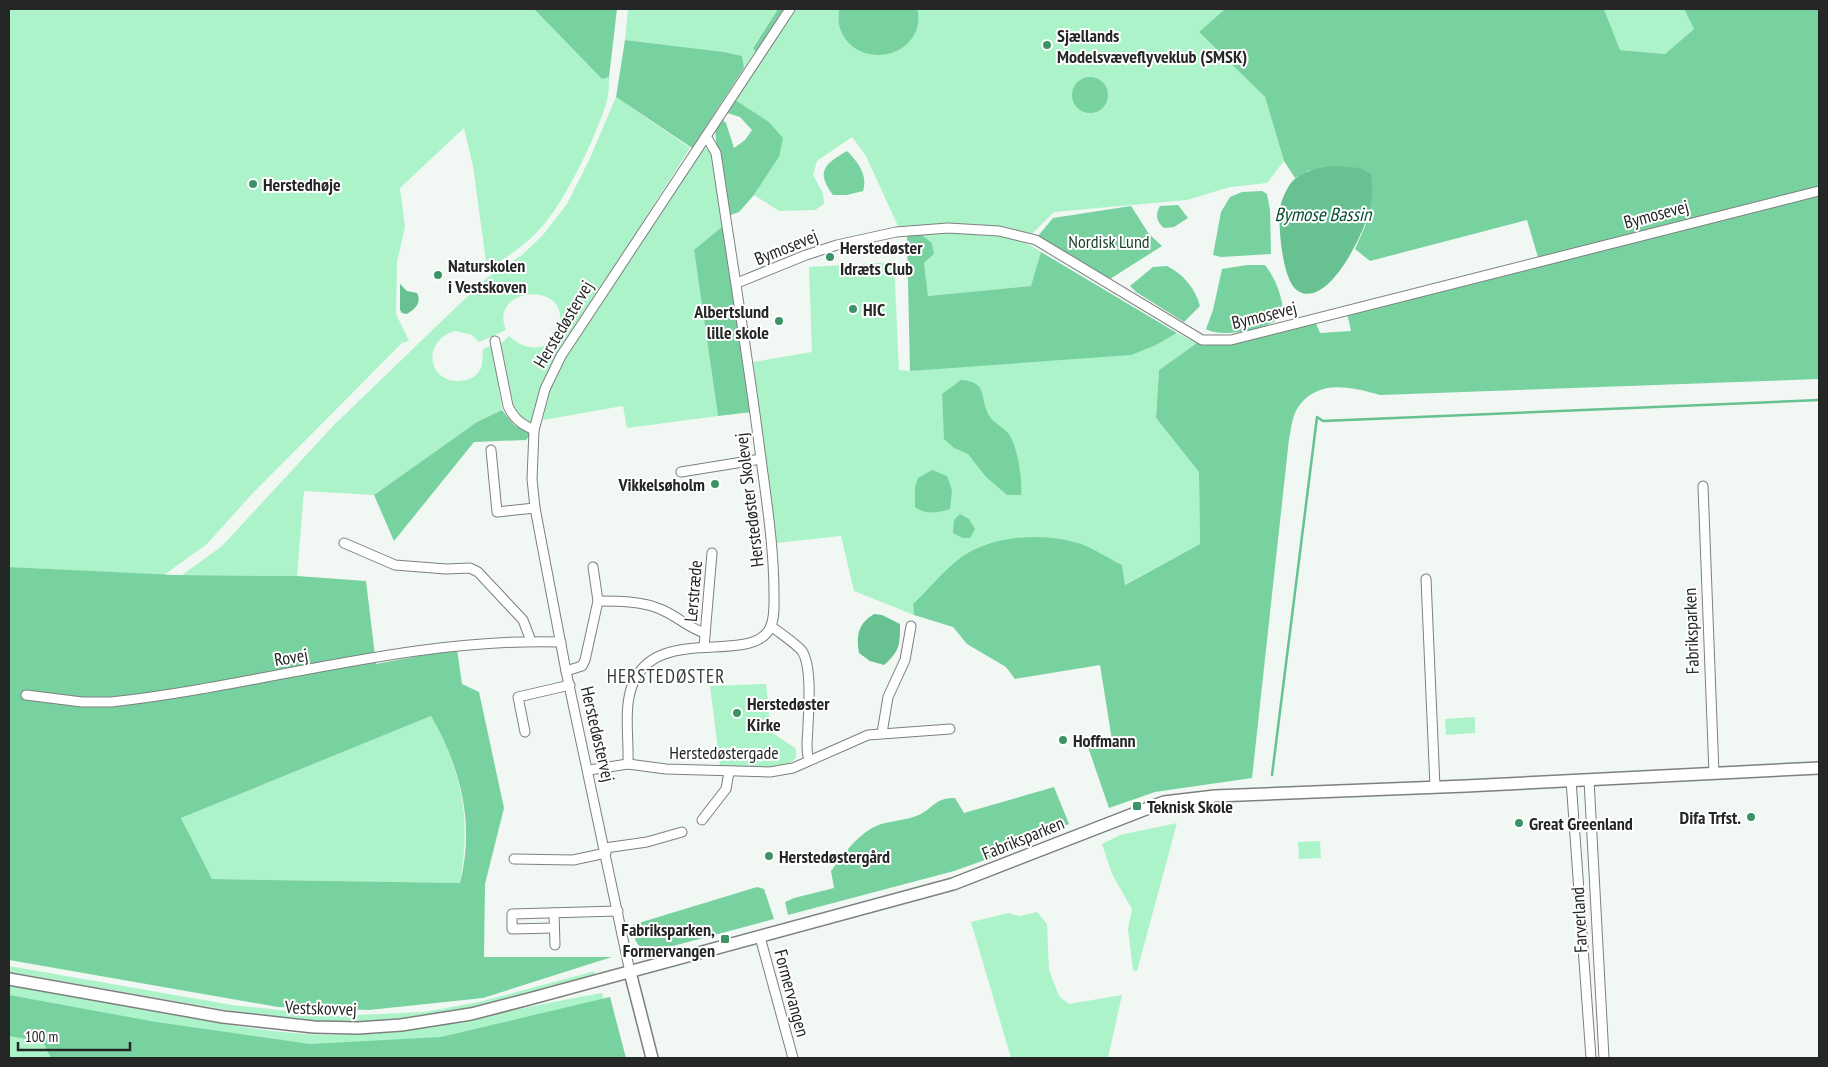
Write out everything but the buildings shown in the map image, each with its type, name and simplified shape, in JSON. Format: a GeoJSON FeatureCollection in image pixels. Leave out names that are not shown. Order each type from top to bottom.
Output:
{"type":"FeatureCollection","features":[{"type":"Feature","properties":{"kind":"street","name":"Herstedøstervej"},"geometry":{"type":"LineString","coordinates":[[652,1058],[630,972],[589,770],[566,671],[535,508],[532,479],[534,430],[545,389],[561,356],[790,9]]}},
{"type":"Feature","properties":{"kind":"street","name":"Herstedøster Skolevej"},"geometry":{"type":"LineString","coordinates":[[706,136],[716,153],[737,283],[761,458],[774,566],[771,626]]}},
{"type":"Feature","properties":{"kind":"street","name":"Bymosevej"},"geometry":{"type":"LineString","coordinates":[[737,283],[806,255],[837,245],[896,232],[948,228],[999,231],[1036,240],[1202,340],[1231,340],[1819,191]]}},
{"type":"Feature","properties":{"kind":"street"},"geometry":{"type":"LineString","coordinates":[[495,341],[510,410],[517,421],[534,430]]}},
{"type":"Feature","properties":{"kind":"street"},"geometry":{"type":"LineString","coordinates":[[491,450],[497,512],[535,508]]}},
{"type":"Feature","properties":{"kind":"street"},"geometry":{"type":"LineString","coordinates":[[681,472],[761,458]]}},
{"type":"Feature","properties":{"kind":"street","name":"Fabriksparken"},"geometry":{"type":"LineString","coordinates":[[1704,486],[1714,774]]}},
{"type":"Feature","properties":{"kind":"street"},"geometry":{"type":"LineString","coordinates":[[344,543],[395,565],[446,570],[470,568],[478,572],[523,620],[531,641]]}},
{"type":"Feature","properties":{"kind":"street","name":"Lerstræde"},"geometry":{"type":"LineString","coordinates":[[704,647],[712,552]]}},
{"type":"Feature","properties":{"kind":"street"},"geometry":{"type":"LineString","coordinates":[[566,671],[582,666],[598,600],[593,567]]}},
{"type":"Feature","properties":{"kind":"street"},"geometry":{"type":"LineString","coordinates":[[1426,579],[1435,787]]}},
{"type":"Feature","properties":{"kind":"street","name":"Lerstræde"},"geometry":{"type":"LineString","coordinates":[[598,600],[616,601],[660,609],[705,633]]}},
{"type":"Feature","properties":{"kind":"street"},"geometry":{"type":"LineString","coordinates":[[628,764],[629,700],[636,679],[642,669],[660,656],[704,647],[754,642],[761,639],[771,626],[801,650],[808,666],[809,716],[807,754],[809,760]]}},
{"type":"Feature","properties":{"kind":"street"},"geometry":{"type":"LineString","coordinates":[[882,733],[888,697],[905,660],[910,626]]}},
{"type":"Feature","properties":{"kind":"street","name":"Rovej"},"geometry":{"type":"LineString","coordinates":[[26,695],[82,702],[139,699],[458,645],[531,641],[561,642]]}},
{"type":"Feature","properties":{"kind":"street"},"geometry":{"type":"LineString","coordinates":[[525,732],[518,697],[570,685]]}},
{"type":"Feature","properties":{"kind":"street","name":"Herstedøstergade"},"geometry":{"type":"LineString","coordinates":[[589,770],[628,764],[666,769],[770,772],[793,768],[853,740],[882,733],[950,729]]}},
{"type":"Feature","properties":{"kind":"street","name":"Fabriksparken"},"geometry":{"type":"LineString","coordinates":[[630,972],[953,884],[1164,802],[1216,796],[1819,768]]}},
{"type":"Feature","properties":{"kind":"street"},"geometry":{"type":"LineString","coordinates":[[702,820],[726,789],[729,772]]}},
{"type":"Feature","properties":{"kind":"street","name":"Farverland"},"geometry":{"type":"LineString","coordinates":[[1571,780],[1590,1055]]}},
{"type":"Feature","properties":{"kind":"street","name":"Farverland"},"geometry":{"type":"LineString","coordinates":[[1589,780],[1604,1055]]}},
{"type":"Feature","properties":{"kind":"street"},"geometry":{"type":"LineString","coordinates":[[514,859],[573,860],[682,832]]}},
{"type":"Feature","properties":{"kind":"street"},"geometry":{"type":"LineString","coordinates":[[1580,902],[1595,901]]}},
{"type":"Feature","properties":{"kind":"street"},"geometry":{"type":"LineString","coordinates":[[554,928],[512,929],[512,914],[618,911]]}},
{"type":"Feature","properties":{"kind":"street"},"geometry":{"type":"LineString","coordinates":[[554,913],[554,944]]}},
{"type":"Feature","properties":{"kind":"street","name":"Formervangen"},"geometry":{"type":"LineString","coordinates":[[760,937],[793,1058]]}},
{"type":"Feature","properties":{"kind":"street","name":"Vestskovvej"},"geometry":{"type":"LineString","coordinates":[[9,979],[223,1017],[276,1024],[358,1028],[401,1025],[471,1014],[630,972]]}},
{"type":"Feature","properties":{"kind":"street"},"geometry":{"type":"LineString","coordinates":[[1588,1026],[1602,1024]]}},
{"type":"Feature","properties":{"kind":"street"},"geometry":{"type":"LineString","coordinates":[[1590,1055],[1604,1055]]}},
{"type":"Feature","properties":{"kind":"shaded area"},"geometry":{"type":"Polygon","coordinates":[[[9,9],[534,9],[602,79],[609,77],[608,95],[596,131],[579,169],[548,219],[521,246],[487,269],[473,166],[464,128],[400,188],[405,227],[397,262],[396,314],[409,341],[402,343],[252,494],[207,544],[164,575],[9,567],[9,9]]]}},
{"type":"Feature","properties":{"kind":"shaded area"},"geometry":{"type":"Polygon","coordinates":[[[628,9],[778,9],[753,47],[756,52],[744,68],[742,56],[724,52],[625,40],[628,9]]]}},
{"type":"Feature","properties":{"kind":"shaded area"},"geometry":{"type":"Polygon","coordinates":[[[795,9],[1225,9],[1199,32],[1265,97],[1284,161],[1267,183],[1230,187],[1187,200],[1054,212],[1032,234],[975,224],[898,226],[866,156],[852,137],[817,161],[813,175],[823,193],[824,204],[815,210],[779,211],[754,195],[779,157],[735,100],[795,9]]]}},
{"type":"Feature","properties":{"kind":"shaded area"},"geometry":{"type":"Polygon","coordinates":[[[1604,9],[1684,9],[1694,29],[1665,54],[1620,50],[1604,9]]]}},
{"type":"Feature","properties":{"kind":"shaded area"},"geometry":{"type":"Polygon","coordinates":[[[616,97],[690,148],[558,355],[532,423],[520,419],[514,408],[501,344],[509,336],[521,344],[535,348],[548,344],[553,339],[557,332],[560,315],[555,303],[545,296],[532,294],[519,297],[509,304],[504,315],[506,330],[479,342],[472,335],[455,331],[443,337],[436,345],[433,354],[433,363],[437,371],[444,378],[454,381],[466,380],[478,372],[482,366],[483,349],[492,345],[502,410],[477,422],[374,495],[304,491],[297,576],[182,575],[222,546],[333,426],[488,277],[522,255],[543,235],[567,204],[590,158],[616,97]]]}},
{"type":"Feature","properties":{"kind":"shaded area"},"geometry":{"type":"Polygon","coordinates":[[[705,148],[712,153],[723,226],[694,250],[718,416],[627,428],[623,406],[543,420],[548,391],[564,358],[698,153],[705,148]]]}},
{"type":"Feature","properties":{"kind":"shaded area"},"geometry":{"type":"Polygon","coordinates":[[[949,232],[997,235],[1031,245],[1041,252],[1032,286],[928,296],[924,263],[934,254],[932,243],[922,235],[949,232]]]}},
{"type":"Feature","properties":{"kind":"shaded area"},"geometry":{"type":"Polygon","coordinates":[[[894,262],[899,370],[910,371],[1156,345],[1177,333],[1197,343],[1159,370],[1156,418],[1199,472],[1200,544],[1124,585],[1051,538],[1026,537],[1001,541],[913,604],[914,615],[854,591],[841,536],[776,543],[753,362],[812,352],[809,267],[894,262]]]}},
{"type":"Feature","properties":{"kind":"shaded area"},"geometry":{"type":"Polygon","coordinates":[[[766,684],[771,732],[795,748],[796,757],[790,763],[767,768],[720,766],[710,686],[766,684]]]}},
{"type":"Feature","properties":{"kind":"shaded area"},"geometry":{"type":"Polygon","coordinates":[[[431,716],[451,757],[462,797],[465,838],[460,883],[212,879],[181,818],[431,716]]]}},
{"type":"Feature","properties":{"kind":"shaded area"},"geometry":{"type":"Polygon","coordinates":[[[1475,717],[1475,733],[1446,735],[1445,719],[1475,717]]]}},
{"type":"Feature","properties":{"kind":"shaded area"},"geometry":{"type":"Polygon","coordinates":[[[1177,823],[1137,971],[1133,970],[1128,929],[1132,909],[1112,874],[1102,844],[1120,835],[1177,823]]]}},
{"type":"Feature","properties":{"kind":"shaded area"},"geometry":{"type":"Polygon","coordinates":[[[1320,841],[1321,858],[1299,859],[1298,842],[1320,841]]]}},
{"type":"Feature","properties":{"kind":"shaded area"},"geometry":{"type":"Polygon","coordinates":[[[1037,912],[1047,924],[1049,970],[1059,996],[1069,1004],[1122,995],[1108,1058],[1011,1058],[971,922],[1009,913],[1019,916],[1037,912]]]}},
{"type":"Feature","properties":{"kind":"shaded area"},"geometry":{"type":"Polygon","coordinates":[[[9,966],[232,1005],[335,1016],[424,1012],[479,1002],[595,971],[594,975],[480,1007],[424,1017],[333,1023],[232,1011],[10,972],[9,966]]]}},
{"type":"Feature","properties":{"kind":"shaded area"},"geometry":{"type":"Polygon","coordinates":[[[9,986],[41,989],[174,1015],[280,1032],[345,1035],[382,1033],[456,1022],[602,993],[621,1058],[9,1058],[9,986]]]}},
{"type":"Feature","properties":{"kind":"green space"},"geometry":{"type":"Polygon","coordinates":[[[534,9],[617,9],[609,77],[602,79],[534,9]]]}},
{"type":"Feature","properties":{"kind":"green space"},"geometry":{"type":"Polygon","coordinates":[[[778,9],[785,9],[756,52],[753,48],[778,9]]]}},
{"type":"Feature","properties":{"kind":"green space"},"geometry":{"type":"Polygon","coordinates":[[[839,9],[918,9],[918,24],[913,37],[904,46],[893,52],[881,55],[868,54],[856,49],[846,40],[839,26],[839,9]]]}},
{"type":"Feature","properties":{"kind":"green space"},"geometry":{"type":"Polygon","coordinates":[[[1225,9],[1604,9],[1620,50],[1665,54],[1694,29],[1684,9],[1819,9],[1819,379],[1380,395],[1358,389],[1335,387],[1314,393],[1305,399],[1295,412],[1289,439],[1252,778],[1155,792],[1109,808],[1088,747],[1112,740],[1100,665],[1015,679],[1006,667],[967,644],[953,627],[914,615],[913,604],[943,573],[966,554],[996,542],[1028,537],[1044,537],[1080,544],[1122,565],[1125,585],[1200,544],[1199,472],[1156,418],[1159,370],[1197,343],[1315,321],[1320,333],[1351,331],[1347,313],[1540,264],[1527,220],[1370,261],[1355,249],[1366,224],[1310,170],[1295,178],[1284,161],[1265,97],[1199,32],[1225,9]]]}},
{"type":"Feature","properties":{"kind":"green space"},"geometry":{"type":"Polygon","coordinates":[[[625,40],[724,52],[742,56],[744,68],[692,148],[616,97],[625,40]]]}},
{"type":"Feature","properties":{"kind":"green space"},"geometry":{"type":"Polygon","coordinates":[[[1090,77],[1097,78],[1103,82],[1107,88],[1107,102],[1103,108],[1097,112],[1090,113],[1083,112],[1077,108],[1073,102],[1072,95],[1073,88],[1077,82],[1083,78],[1090,77]]]}},
{"type":"Feature","properties":{"kind":"green space"},"geometry":{"type":"Polygon","coordinates":[[[735,100],[769,122],[783,138],[779,157],[754,195],[739,212],[728,216],[717,152],[715,128],[721,118],[726,123],[734,148],[745,140],[752,130],[740,117],[724,112],[735,100]]]}},
{"type":"Feature","properties":{"kind":"green space"},"geometry":{"type":"Polygon","coordinates":[[[847,151],[858,164],[863,174],[863,191],[847,195],[833,195],[824,180],[825,169],[828,164],[847,151]]]}},
{"type":"Feature","properties":{"kind":"green space"},"geometry":{"type":"Polygon","coordinates":[[[1262,191],[1267,194],[1270,210],[1271,254],[1221,257],[1213,255],[1221,212],[1230,197],[1242,192],[1262,191]]]}},
{"type":"Feature","properties":{"kind":"green space","name":"Nordisk Lund"},"geometry":{"type":"Polygon","coordinates":[[[1178,205],[1188,218],[1174,227],[1164,228],[1157,218],[1160,206],[1178,205]]]}},
{"type":"Feature","properties":{"kind":"green space","name":"Nordisk Lund"},"geometry":{"type":"Polygon","coordinates":[[[1131,206],[1149,234],[1162,246],[1110,279],[1038,236],[1053,218],[1131,206]]]}},
{"type":"Feature","properties":{"kind":"green space"},"geometry":{"type":"Polygon","coordinates":[[[723,226],[752,412],[718,416],[694,250],[723,226]]]}},
{"type":"Feature","properties":{"kind":"green space"},"geometry":{"type":"Polygon","coordinates":[[[911,234],[922,235],[932,243],[934,254],[924,263],[928,296],[1031,286],[1041,252],[1177,333],[1156,345],[1131,355],[910,371],[907,237],[911,234]]]}},
{"type":"Feature","properties":{"kind":"green space"},"geometry":{"type":"Polygon","coordinates":[[[1247,265],[1265,265],[1278,288],[1284,314],[1269,324],[1247,331],[1224,333],[1206,329],[1213,310],[1222,269],[1247,265]]]}},
{"type":"Feature","properties":{"kind":"green space","name":"Nordisk Lund"},"geometry":{"type":"Polygon","coordinates":[[[1167,266],[1188,283],[1195,293],[1200,306],[1184,322],[1136,292],[1130,286],[1153,267],[1167,266]]]}},
{"type":"Feature","properties":{"kind":"green space"},"geometry":{"type":"Polygon","coordinates":[[[961,380],[970,381],[980,388],[990,417],[1011,438],[1019,462],[1021,495],[1007,495],[986,477],[968,454],[954,448],[944,439],[942,394],[961,380]]]}},
{"type":"Feature","properties":{"kind":"green space"},"geometry":{"type":"Polygon","coordinates":[[[502,410],[514,425],[531,434],[526,440],[474,442],[394,541],[374,495],[477,422],[502,410]]]}},
{"type":"Feature","properties":{"kind":"green space"},"geometry":{"type":"Polygon","coordinates":[[[932,470],[947,476],[952,490],[950,509],[932,512],[919,510],[915,507],[915,487],[918,478],[932,470]]]}},
{"type":"Feature","properties":{"kind":"green space"},"geometry":{"type":"Polygon","coordinates":[[[960,514],[969,519],[975,529],[970,538],[963,538],[953,533],[954,520],[960,514]]]}},
{"type":"Feature","properties":{"kind":"green space"},"geometry":{"type":"Polygon","coordinates":[[[9,567],[175,575],[297,576],[366,581],[376,664],[457,649],[462,684],[479,692],[504,808],[485,884],[484,957],[612,957],[483,998],[369,1010],[278,1007],[9,960],[9,567]],[[431,716],[181,818],[212,879],[460,883],[466,839],[465,818],[457,776],[431,716]]]}},
{"type":"Feature","properties":{"kind":"green space"},"geometry":{"type":"Polygon","coordinates":[[[1054,787],[1069,824],[996,856],[954,871],[788,915],[785,902],[834,888],[831,871],[855,842],[877,825],[915,817],[944,799],[955,798],[964,813],[1054,787]]]}},
{"type":"Feature","properties":{"kind":"green space"},"geometry":{"type":"Polygon","coordinates":[[[757,887],[764,889],[774,919],[658,950],[641,947],[636,942],[632,925],[757,887]]]}},
{"type":"Feature","properties":{"kind":"green space"},"geometry":{"type":"Polygon","coordinates":[[[9,995],[156,1022],[310,1044],[441,1037],[610,997],[626,1058],[51,1058],[43,1042],[9,1036],[9,995]]]}},
{"type":"Feature","properties":{"kind":"water","name":"Bymose Bassin"},"geometry":{"type":"Polygon","coordinates":[[[1332,166],[1360,168],[1371,174],[1371,204],[1362,230],[1345,264],[1322,289],[1310,294],[1298,291],[1288,277],[1282,252],[1280,208],[1290,184],[1296,178],[1309,171],[1332,166]]]}},
{"type":"Feature","properties":{"kind":"water"},"geometry":{"type":"Polygon","coordinates":[[[400,284],[407,291],[417,293],[419,300],[413,310],[407,314],[402,313],[400,310],[400,284]]]}},
{"type":"Feature","properties":{"kind":"water"},"geometry":{"type":"Polygon","coordinates":[[[874,614],[882,615],[900,624],[898,647],[893,656],[884,665],[870,661],[859,653],[859,630],[864,622],[874,614]]]}},
{"type":"Feature","properties":{"kind":"waterway"},"geometry":{"type":"LineString","coordinates":[[1272,775],[1317,417],[1323,421],[1819,400]]}},
{"type":"Feature","properties":{"kind":"place","name":"Sjællands Modelsvæveflyveklub (SMSK)"},"geometry":{"type":"Point","coordinates":[1047,45]}},
{"type":"Feature","properties":{"kind":"place","name":"Herstedhøje"},"geometry":{"type":"Point","coordinates":[253,184]}},
{"type":"Feature","properties":{"kind":"place","name":"Herstedøster Idræts Club"},"geometry":{"type":"Point","coordinates":[830,257]}},
{"type":"Feature","properties":{"kind":"place","name":"Naturskolen i Vestskoven"},"geometry":{"type":"Point","coordinates":[438,275]}},
{"type":"Feature","properties":{"kind":"place","name":"HIC"},"geometry":{"type":"Point","coordinates":[853,309]}},
{"type":"Feature","properties":{"kind":"place","name":"Albertslund lille skole"},"geometry":{"type":"Point","coordinates":[779,321]}},
{"type":"Feature","properties":{"kind":"place","name":"Vikkelsøholm"},"geometry":{"type":"Point","coordinates":[715,484]}},
{"type":"Feature","properties":{"kind":"place","name":"Herstedøster Kirke"},"geometry":{"type":"Point","coordinates":[737,713]}},
{"type":"Feature","properties":{"kind":"place","name":"Hoffmann"},"geometry":{"type":"Point","coordinates":[1063,740]}},
{"type":"Feature","properties":{"kind":"place","name":"Teknisk Skole"},"geometry":{"type":"Point","coordinates":[1137,806]}},
{"type":"Feature","properties":{"kind":"place","name":"Difa Trfst."},"geometry":{"type":"Point","coordinates":[1751,817]}},
{"type":"Feature","properties":{"kind":"place","name":"Great Greenland"},"geometry":{"type":"Point","coordinates":[1519,823]}},
{"type":"Feature","properties":{"kind":"place","name":"Herstedøstergård"},"geometry":{"type":"Point","coordinates":[769,856]}},
{"type":"Feature","properties":{"kind":"place","name":"Fabriksparken, Formervangen"},"geometry":{"type":"Point","coordinates":[725,939]}},
{"type":"Feature","properties":{"kind":"district","name":"HERSTEDØSTER"},"geometry":{"type":"Point","coordinates":[666,676]}}]}
